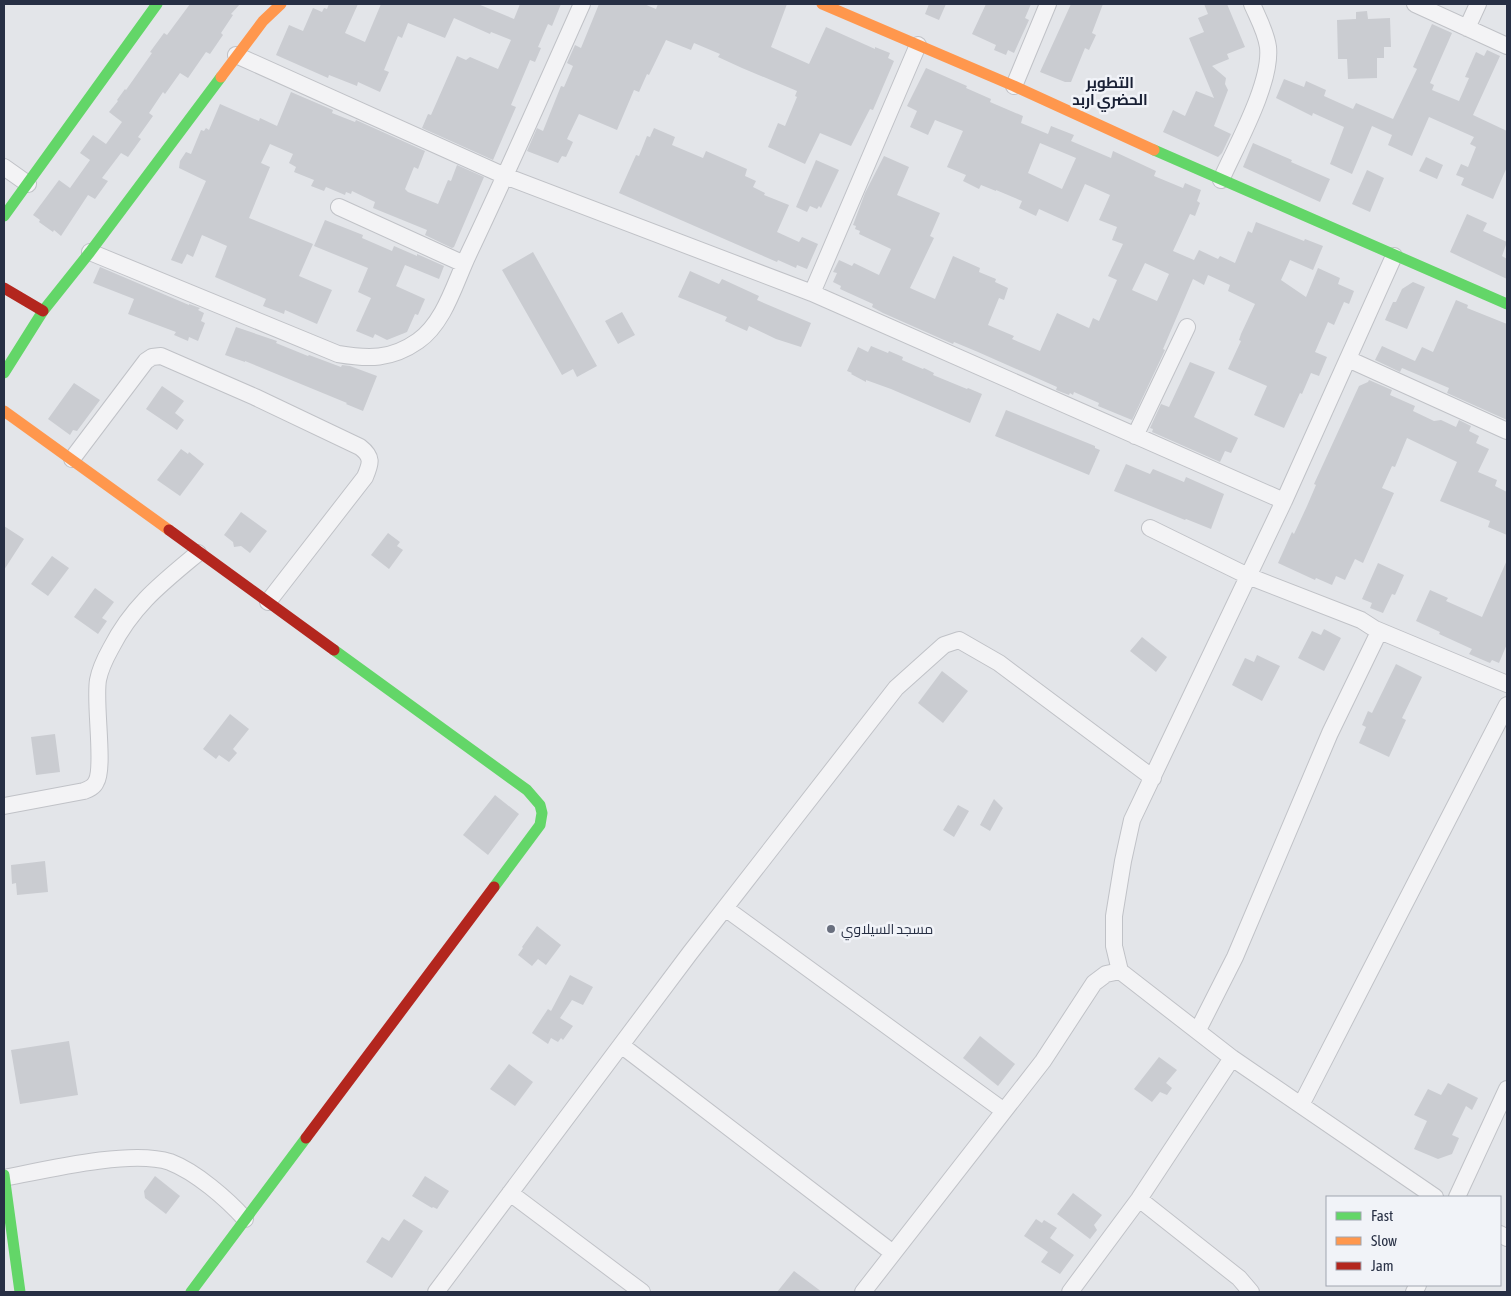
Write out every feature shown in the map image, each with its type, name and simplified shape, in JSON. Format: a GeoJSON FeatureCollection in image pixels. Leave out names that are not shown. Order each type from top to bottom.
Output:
{"type":"FeatureCollection","features":[{"type":"Feature","properties":{"kind":"street"},"geometry":{"type":"LineString","coordinates":[[4,216],[157,4]]}},
{"type":"Feature","properties":{"kind":"street"},"geometry":{"type":"LineString","coordinates":[[4,373],[43,311],[90,252],[263,20],[281,4]]}},
{"type":"Feature","properties":{"kind":"street"},"geometry":{"type":"LineString","coordinates":[[90,252],[338,354],[364,358],[384,357],[400,351],[418,341],[434,325],[447,302],[506,176],[582,4]]}},
{"type":"Feature","properties":{"kind":"street"},"geometry":{"type":"LineString","coordinates":[[822,4],[1014,86],[1221,180],[1507,304]]}},
{"type":"Feature","properties":{"kind":"street"},"geometry":{"type":"LineString","coordinates":[[1014,86],[1048,4]]}},
{"type":"Feature","properties":{"kind":"street"},"geometry":{"type":"LineString","coordinates":[[1221,180],[1254,107],[1269,65],[1266,36],[1252,4]]}},
{"type":"Feature","properties":{"kind":"street"},"geometry":{"type":"LineString","coordinates":[[1415,4],[1507,46]]}},
{"type":"Feature","properties":{"kind":"street"},"geometry":{"type":"LineString","coordinates":[[1467,28],[1478,4]]}},
{"type":"Feature","properties":{"kind":"street"},"geometry":{"type":"LineString","coordinates":[[812,293],[918,45]]}},
{"type":"Feature","properties":{"kind":"street"},"geometry":{"type":"LineString","coordinates":[[236,55],[506,176],[812,293],[1284,501]]}},
{"type":"Feature","properties":{"kind":"street"},"geometry":{"type":"LineString","coordinates":[[4,167],[28,184]]}},
{"type":"Feature","properties":{"kind":"street"},"geometry":{"type":"LineString","coordinates":[[339,207],[464,264]]}},
{"type":"Feature","properties":{"kind":"street"},"geometry":{"type":"LineString","coordinates":[[1394,256],[1284,501],[1132,820],[1114,916],[1114,946],[1120,971],[1232,1058],[1434,1196]]}},
{"type":"Feature","properties":{"kind":"street"},"geometry":{"type":"LineString","coordinates":[[4,288],[43,311]]}},
{"type":"Feature","properties":{"kind":"street"},"geometry":{"type":"LineString","coordinates":[[1135,436],[1187,327]]}},
{"type":"Feature","properties":{"kind":"street"},"geometry":{"type":"LineString","coordinates":[[72,459],[146,361],[152,357],[162,356],[255,397],[360,447],[367,453],[370,461],[365,477],[268,602]]}},
{"type":"Feature","properties":{"kind":"street"},"geometry":{"type":"LineString","coordinates":[[1348,359],[1507,431]]}},
{"type":"Feature","properties":{"kind":"street"},"geometry":{"type":"LineString","coordinates":[[4,411],[527,790],[538,800],[542,807],[543,815],[540,825],[191,1292]]}},
{"type":"Feature","properties":{"kind":"street"},"geometry":{"type":"LineString","coordinates":[[1150,528],[1248,576],[1361,620],[1375,629],[1507,684]]}},
{"type":"Feature","properties":{"kind":"street"},"geometry":{"type":"LineString","coordinates":[[4,806],[84,791],[93,786],[97,781],[100,767],[96,712],[97,689],[98,678],[106,658],[130,616],[149,593],[198,552]]}},
{"type":"Feature","properties":{"kind":"street"},"geometry":{"type":"LineString","coordinates":[[1198,1030],[1236,957],[1330,733],[1378,634],[1375,629]]}},
{"type":"Feature","properties":{"kind":"street"},"geometry":{"type":"LineString","coordinates":[[436,1292],[725,908],[896,688],[944,645],[959,640],[999,663],[1153,778]]}},
{"type":"Feature","properties":{"kind":"street"},"geometry":{"type":"LineString","coordinates":[[1301,1105],[1507,705]]}},
{"type":"Feature","properties":{"kind":"street"},"geometry":{"type":"LineString","coordinates":[[725,908],[1004,1111]]}},
{"type":"Feature","properties":{"kind":"street"},"geometry":{"type":"LineString","coordinates":[[863,1292],[1043,1061],[1094,983],[1106,974],[1120,971]]}},
{"type":"Feature","properties":{"kind":"street"},"geometry":{"type":"LineString","coordinates":[[621,1045],[893,1253]]}},
{"type":"Feature","properties":{"kind":"street"},"geometry":{"type":"LineString","coordinates":[[1070,1292],[1139,1199],[1232,1058]]}},
{"type":"Feature","properties":{"kind":"street"},"geometry":{"type":"LineString","coordinates":[[1457,1196],[1507,1089]]}},
{"type":"Feature","properties":{"kind":"street"},"geometry":{"type":"LineString","coordinates":[[20,1292],[4,1177],[114,1160],[151,1158],[170,1162],[191,1174],[229,1201],[245,1219]]}},
{"type":"Feature","properties":{"kind":"street"},"geometry":{"type":"LineString","coordinates":[[510,1193],[642,1292]]}},
{"type":"Feature","properties":{"kind":"street"},"geometry":{"type":"LineString","coordinates":[[1139,1199],[1239,1278],[1251,1292]]}},
{"type":"Feature","properties":{"kind":"building"},"geometry":{"type":"Polygon","coordinates":[[[190,4],[240,4],[231,14],[233,15],[221,33],[223,35],[210,54],[206,52],[188,78],[180,73],[165,94],[163,92],[149,113],[153,116],[138,137],[141,139],[128,157],[121,153],[102,178],[108,181],[95,199],[88,195],[61,236],[54,230],[53,232],[33,215],[59,180],[70,188],[90,160],[80,153],[93,135],[106,144],[122,122],[109,112],[152,53],[150,52],[164,33],[167,35],[190,4]]]}},
{"type":"Feature","properties":{"kind":"building"},"geometry":{"type":"Polygon","coordinates":[[[329,4],[358,4],[345,33],[365,42],[381,4],[478,4],[514,19],[520,4],[561,4],[552,26],[548,24],[538,47],[541,48],[535,62],[530,60],[511,105],[516,107],[493,160],[422,128],[428,114],[431,115],[457,56],[466,60],[470,57],[498,69],[511,40],[491,32],[490,34],[454,18],[445,38],[408,23],[402,38],[398,36],[384,70],[389,72],[380,92],[358,82],[357,86],[329,75],[328,78],[276,55],[289,25],[303,31],[313,8],[322,12],[324,8],[327,9],[329,4]]]}},
{"type":"Feature","properties":{"kind":"building"},"geometry":{"type":"Polygon","coordinates":[[[599,4],[644,4],[656,9],[658,4],[787,4],[771,47],[809,64],[826,27],[875,49],[875,47],[890,53],[888,58],[894,61],[873,110],[870,109],[851,146],[820,133],[805,164],[768,147],[778,123],[785,126],[797,97],[795,96],[797,91],[718,57],[720,54],[694,43],[691,50],[666,40],[639,92],[634,90],[617,130],[579,114],[567,139],[573,142],[566,157],[562,156],[558,163],[527,151],[537,128],[543,131],[561,86],[564,87],[573,66],[567,63],[575,45],[581,48],[599,4]]]}},
{"type":"Feature","properties":{"kind":"building"},"geometry":{"type":"Polygon","coordinates":[[[929,4],[946,4],[939,20],[925,14],[929,4]]]}},
{"type":"Feature","properties":{"kind":"building"},"geometry":{"type":"Polygon","coordinates":[[[986,4],[1031,4],[1025,18],[1029,20],[1014,53],[1008,50],[1006,55],[994,50],[996,45],[972,34],[986,4]]]}},
{"type":"Feature","properties":{"kind":"building"},"geometry":{"type":"Polygon","coordinates":[[[1071,4],[1103,4],[1092,33],[1096,35],[1089,50],[1085,48],[1071,82],[1065,82],[1040,72],[1071,4]]]}},
{"type":"Feature","properties":{"kind":"building"},"geometry":{"type":"Polygon","coordinates":[[[1204,4],[1227,4],[1245,47],[1227,54],[1229,59],[1212,66],[1226,78],[1225,84],[1228,90],[1214,126],[1231,134],[1222,153],[1218,157],[1163,132],[1173,110],[1185,116],[1196,91],[1214,98],[1189,38],[1204,32],[1198,18],[1208,14],[1204,4]]]}},
{"type":"Feature","properties":{"kind":"building"},"geometry":{"type":"Polygon","coordinates":[[[1367,11],[1368,19],[1390,18],[1391,47],[1384,47],[1384,58],[1377,58],[1377,78],[1348,79],[1347,59],[1338,59],[1337,20],[1356,19],[1356,12],[1367,11]]]}},
{"type":"Feature","properties":{"kind":"building"},"geometry":{"type":"Polygon","coordinates":[[[1432,24],[1452,33],[1430,83],[1434,85],[1432,90],[1459,101],[1469,78],[1465,77],[1476,52],[1484,56],[1487,50],[1500,56],[1473,115],[1507,131],[1507,167],[1493,199],[1461,185],[1464,178],[1456,175],[1461,164],[1468,167],[1476,147],[1470,144],[1474,137],[1429,117],[1412,156],[1388,145],[1392,135],[1372,126],[1352,174],[1330,164],[1344,127],[1313,113],[1312,116],[1276,98],[1284,79],[1304,87],[1306,81],[1326,90],[1324,96],[1353,109],[1356,103],[1393,119],[1417,69],[1413,67],[1432,24]]]}},
{"type":"Feature","properties":{"kind":"building"},"geometry":{"type":"Polygon","coordinates":[[[926,68],[967,86],[966,88],[991,99],[990,102],[1023,116],[1021,123],[1048,134],[1051,126],[1074,135],[1071,141],[1111,158],[1113,151],[1156,171],[1154,176],[1183,188],[1185,183],[1201,190],[1197,201],[1200,203],[1195,216],[1190,214],[1173,251],[1194,260],[1199,250],[1218,259],[1220,256],[1235,263],[1248,231],[1252,233],[1256,222],[1304,241],[1305,239],[1323,246],[1313,270],[1290,260],[1281,280],[1306,297],[1318,268],[1340,278],[1338,284],[1354,291],[1349,304],[1344,302],[1334,325],[1328,322],[1315,352],[1327,357],[1319,376],[1311,373],[1284,428],[1254,415],[1267,386],[1228,369],[1255,304],[1228,291],[1230,285],[1208,275],[1204,285],[1193,279],[1163,349],[1165,350],[1132,420],[1098,406],[1099,403],[1074,392],[1073,395],[1070,393],[1069,395],[1056,390],[1057,387],[883,313],[872,307],[873,304],[840,289],[841,286],[833,282],[837,273],[833,272],[839,260],[852,266],[854,263],[879,275],[891,249],[859,234],[860,231],[855,229],[856,226],[853,225],[865,193],[884,156],[909,167],[897,195],[940,213],[930,236],[934,238],[910,288],[935,299],[953,256],[980,268],[979,272],[996,279],[995,282],[1008,288],[1004,300],[999,298],[988,325],[1014,336],[1012,339],[1040,351],[1057,313],[1089,328],[1093,318],[1099,321],[1117,280],[1108,276],[1123,244],[1112,240],[1117,227],[1099,220],[1110,195],[1085,184],[1068,222],[1039,209],[1036,216],[1019,208],[1022,201],[981,185],[979,189],[963,181],[966,175],[947,167],[963,131],[935,120],[928,135],[910,127],[917,111],[907,106],[926,68]],[[1040,143],[1028,173],[1062,189],[1076,158],[1040,143]],[[1145,263],[1132,290],[1157,301],[1169,274],[1145,263]]]}},
{"type":"Feature","properties":{"kind":"building"},"geometry":{"type":"Polygon","coordinates":[[[291,92],[333,110],[332,113],[355,122],[356,120],[425,151],[418,169],[414,167],[405,189],[408,192],[438,204],[448,180],[451,181],[457,165],[484,177],[452,248],[425,235],[427,230],[373,208],[375,202],[352,191],[351,194],[346,192],[345,195],[326,187],[324,191],[311,186],[314,180],[294,172],[296,167],[289,163],[293,154],[270,144],[261,163],[270,167],[249,218],[313,244],[299,276],[332,290],[317,324],[285,310],[284,314],[263,306],[266,299],[215,277],[227,246],[202,235],[193,257],[187,254],[182,264],[171,260],[206,181],[179,168],[180,161],[186,152],[191,154],[201,130],[204,131],[206,128],[209,130],[220,104],[259,121],[260,118],[277,126],[291,92]]]}},
{"type":"Feature","properties":{"kind":"building"},"geometry":{"type":"Polygon","coordinates":[[[654,128],[675,137],[672,145],[703,158],[706,151],[747,169],[745,176],[756,181],[753,187],[765,193],[764,195],[789,205],[777,232],[799,242],[802,237],[818,244],[807,269],[797,265],[796,268],[778,260],[777,262],[619,193],[636,155],[639,156],[647,136],[650,137],[654,128]]]}},
{"type":"Feature","properties":{"kind":"building"},"geometry":{"type":"Polygon","coordinates":[[[1253,143],[1330,179],[1320,202],[1243,167],[1253,143]]]}},
{"type":"Feature","properties":{"kind":"building"},"geometry":{"type":"Polygon","coordinates":[[[1426,157],[1443,165],[1437,179],[1419,171],[1426,157]]]}},
{"type":"Feature","properties":{"kind":"building"},"geometry":{"type":"Polygon","coordinates":[[[816,160],[839,170],[821,208],[819,206],[817,209],[810,206],[807,212],[796,207],[816,160]]]}},
{"type":"Feature","properties":{"kind":"building"},"geometry":{"type":"Polygon","coordinates":[[[1367,170],[1384,178],[1370,212],[1352,204],[1367,170]]]}},
{"type":"Feature","properties":{"kind":"building"},"geometry":{"type":"Polygon","coordinates":[[[1467,214],[1487,223],[1483,231],[1507,242],[1502,256],[1507,259],[1507,279],[1450,252],[1467,214]]]}},
{"type":"Feature","properties":{"kind":"building"},"geometry":{"type":"Polygon","coordinates":[[[325,220],[363,235],[362,238],[392,251],[394,246],[444,266],[439,279],[405,265],[396,286],[425,299],[418,315],[415,314],[407,332],[387,340],[375,334],[373,338],[356,331],[371,298],[358,292],[368,268],[314,246],[325,220]]]}},
{"type":"Feature","properties":{"kind":"building"},"geometry":{"type":"Polygon","coordinates":[[[533,252],[597,366],[577,377],[573,369],[562,375],[502,270],[533,252]]]}},
{"type":"Feature","properties":{"kind":"building"},"geometry":{"type":"Polygon","coordinates":[[[100,267],[200,308],[198,310],[204,313],[201,321],[205,323],[198,341],[189,337],[188,341],[174,335],[176,332],[128,314],[134,299],[93,283],[100,267]]]}},
{"type":"Feature","properties":{"kind":"building"},"geometry":{"type":"Polygon","coordinates":[[[690,271],[719,284],[722,279],[759,296],[757,300],[811,323],[801,347],[776,339],[749,326],[747,331],[725,321],[727,317],[678,297],[690,271]]]}},
{"type":"Feature","properties":{"kind":"building"},"geometry":{"type":"Polygon","coordinates":[[[1413,282],[1425,287],[1407,329],[1385,320],[1393,302],[1396,302],[1402,289],[1413,282]]]}},
{"type":"Feature","properties":{"kind":"building"},"geometry":{"type":"Polygon","coordinates":[[[1456,300],[1468,305],[1467,308],[1507,324],[1507,420],[1447,393],[1449,388],[1402,368],[1400,372],[1375,360],[1382,346],[1415,361],[1422,347],[1433,352],[1456,300]]]}},
{"type":"Feature","properties":{"kind":"building"},"geometry":{"type":"Polygon","coordinates":[[[622,312],[635,335],[618,344],[605,321],[622,312]]]}},
{"type":"Feature","properties":{"kind":"building"},"geometry":{"type":"Polygon","coordinates":[[[236,327],[277,341],[276,343],[308,356],[341,367],[342,365],[350,366],[377,376],[363,411],[245,361],[225,355],[236,327]]]}},
{"type":"Feature","properties":{"kind":"building"},"geometry":{"type":"Polygon","coordinates":[[[871,346],[903,357],[902,360],[924,368],[934,373],[933,375],[982,394],[970,423],[891,389],[866,380],[866,382],[847,371],[858,347],[868,352],[871,346]]]}},
{"type":"Feature","properties":{"kind":"building"},"geometry":{"type":"Polygon","coordinates":[[[1190,362],[1215,372],[1194,417],[1238,438],[1231,453],[1225,451],[1220,462],[1152,432],[1153,429],[1150,428],[1161,404],[1169,407],[1190,362]]]}},
{"type":"Feature","properties":{"kind":"building"},"geometry":{"type":"Polygon","coordinates":[[[1369,380],[1392,390],[1390,395],[1415,406],[1413,411],[1434,421],[1441,420],[1456,427],[1459,420],[1471,426],[1469,431],[1479,436],[1476,443],[1489,449],[1478,472],[1497,480],[1495,486],[1507,492],[1507,535],[1488,527],[1490,521],[1440,501],[1457,462],[1407,438],[1395,467],[1392,466],[1382,488],[1394,493],[1363,563],[1355,559],[1345,580],[1336,576],[1332,585],[1316,578],[1315,580],[1278,563],[1292,532],[1294,534],[1307,506],[1316,485],[1314,484],[1359,386],[1369,380]]]}},
{"type":"Feature","properties":{"kind":"building"},"geometry":{"type":"Polygon","coordinates":[[[74,383],[100,400],[77,431],[73,430],[70,435],[48,419],[74,383]]]}},
{"type":"Feature","properties":{"kind":"building"},"geometry":{"type":"Polygon","coordinates":[[[162,386],[184,401],[175,413],[184,420],[177,430],[146,409],[162,386]]]}},
{"type":"Feature","properties":{"kind":"building"},"geometry":{"type":"Polygon","coordinates":[[[1006,410],[1095,446],[1095,448],[1100,450],[1089,475],[995,436],[1006,410]]]}},
{"type":"Feature","properties":{"kind":"building"},"geometry":{"type":"Polygon","coordinates":[[[181,449],[188,454],[189,452],[204,464],[180,496],[157,480],[181,449]]]}},
{"type":"Feature","properties":{"kind":"building"},"geometry":{"type":"Polygon","coordinates":[[[1126,464],[1150,474],[1153,469],[1184,482],[1186,477],[1224,494],[1211,529],[1114,491],[1126,464]]]}},
{"type":"Feature","properties":{"kind":"building"},"geometry":{"type":"Polygon","coordinates":[[[241,512],[267,531],[250,553],[241,546],[234,547],[233,542],[224,535],[241,512]]]}},
{"type":"Feature","properties":{"kind":"building"},"geometry":{"type":"Polygon","coordinates":[[[4,526],[24,539],[4,570],[4,526]]]}},
{"type":"Feature","properties":{"kind":"building"},"geometry":{"type":"Polygon","coordinates":[[[388,533],[400,542],[397,546],[403,550],[389,569],[371,555],[388,533]]]}},
{"type":"Feature","properties":{"kind":"building"},"geometry":{"type":"Polygon","coordinates":[[[52,556],[69,568],[48,596],[31,584],[52,556]]]}},
{"type":"Feature","properties":{"kind":"building"},"geometry":{"type":"Polygon","coordinates":[[[1507,560],[1507,644],[1499,663],[1492,660],[1490,663],[1469,654],[1472,649],[1416,621],[1430,590],[1448,598],[1446,601],[1482,617],[1507,560]]]}},
{"type":"Feature","properties":{"kind":"building"},"geometry":{"type":"Polygon","coordinates":[[[1378,563],[1404,575],[1395,595],[1392,594],[1383,613],[1370,608],[1372,603],[1362,599],[1378,563]]]}},
{"type":"Feature","properties":{"kind":"building"},"geometry":{"type":"Polygon","coordinates":[[[95,588],[114,602],[102,618],[107,621],[98,634],[74,617],[95,588]]]}},
{"type":"Feature","properties":{"kind":"building"},"geometry":{"type":"Polygon","coordinates":[[[1324,629],[1341,638],[1324,671],[1298,658],[1312,631],[1321,635],[1324,629]]]}},
{"type":"Feature","properties":{"kind":"building"},"geometry":{"type":"Polygon","coordinates":[[[1142,637],[1167,657],[1156,672],[1130,651],[1142,637]]]}},
{"type":"Feature","properties":{"kind":"building"},"geometry":{"type":"Polygon","coordinates":[[[1257,655],[1280,666],[1262,701],[1232,685],[1245,658],[1254,662],[1257,655]]]}},
{"type":"Feature","properties":{"kind":"building"},"geometry":{"type":"Polygon","coordinates":[[[1396,664],[1422,677],[1402,718],[1406,720],[1389,757],[1359,743],[1366,727],[1362,725],[1368,711],[1372,713],[1396,664]]]}},
{"type":"Feature","properties":{"kind":"building"},"geometry":{"type":"Polygon","coordinates":[[[942,671],[968,691],[943,723],[918,703],[942,671]]]}},
{"type":"Feature","properties":{"kind":"building"},"geometry":{"type":"Polygon","coordinates":[[[230,714],[249,729],[233,749],[237,753],[229,762],[219,755],[216,759],[203,749],[230,714]]]}},
{"type":"Feature","properties":{"kind":"building"},"geometry":{"type":"Polygon","coordinates":[[[55,734],[60,772],[36,775],[31,737],[55,734]]]}},
{"type":"Feature","properties":{"kind":"building"},"geometry":{"type":"Polygon","coordinates":[[[495,795],[519,814],[488,855],[463,835],[495,795]]]}},
{"type":"Feature","properties":{"kind":"building"},"geometry":{"type":"Polygon","coordinates":[[[994,799],[1003,808],[990,831],[980,825],[994,799]]]}},
{"type":"Feature","properties":{"kind":"building"},"geometry":{"type":"Polygon","coordinates":[[[958,805],[969,811],[954,837],[943,830],[958,805]]]}},
{"type":"Feature","properties":{"kind":"building"},"geometry":{"type":"Polygon","coordinates":[[[45,861],[48,892],[17,895],[16,883],[12,884],[11,865],[45,861]]]}},
{"type":"Feature","properties":{"kind":"building"},"geometry":{"type":"Polygon","coordinates":[[[537,926],[561,945],[546,965],[538,959],[532,966],[518,955],[537,926]]]}},
{"type":"Feature","properties":{"kind":"building"},"geometry":{"type":"Polygon","coordinates":[[[570,975],[593,987],[583,1005],[572,1000],[560,1018],[573,1026],[563,1040],[561,1038],[558,1042],[551,1038],[548,1044],[532,1033],[548,1009],[551,1011],[570,975]]]}},
{"type":"Feature","properties":{"kind":"building"},"geometry":{"type":"Polygon","coordinates":[[[980,1036],[1015,1064],[998,1086],[963,1058],[980,1036]]]}},
{"type":"Feature","properties":{"kind":"building"},"geometry":{"type":"Polygon","coordinates":[[[69,1041],[78,1095],[20,1104],[11,1050],[69,1041]]]}},
{"type":"Feature","properties":{"kind":"building"},"geometry":{"type":"Polygon","coordinates":[[[1159,1057],[1177,1070],[1166,1083],[1172,1088],[1167,1095],[1160,1092],[1152,1102],[1134,1089],[1159,1057]]]}},
{"type":"Feature","properties":{"kind":"building"},"geometry":{"type":"Polygon","coordinates":[[[509,1064],[533,1082],[515,1106],[490,1089],[509,1064]]]}},
{"type":"Feature","properties":{"kind":"building"},"geometry":{"type":"Polygon","coordinates":[[[1448,1083],[1478,1098],[1472,1110],[1466,1106],[1452,1135],[1459,1138],[1452,1154],[1438,1159],[1414,1149],[1427,1121],[1414,1115],[1428,1089],[1441,1095],[1448,1083]]]}},
{"type":"Feature","properties":{"kind":"building"},"geometry":{"type":"Polygon","coordinates":[[[155,1176],[180,1196],[166,1214],[145,1198],[144,1191],[155,1176]]]}},
{"type":"Feature","properties":{"kind":"building"},"geometry":{"type":"Polygon","coordinates":[[[425,1176],[449,1191],[437,1209],[412,1196],[425,1176]]]}},
{"type":"Feature","properties":{"kind":"building"},"geometry":{"type":"Polygon","coordinates":[[[1073,1193],[1102,1215],[1094,1225],[1097,1230],[1090,1239],[1057,1214],[1073,1193]]]}},
{"type":"Feature","properties":{"kind":"building"},"geometry":{"type":"Polygon","coordinates":[[[404,1219],[423,1231],[392,1278],[366,1262],[382,1237],[389,1241],[404,1219]]]}},
{"type":"Feature","properties":{"kind":"building"},"geometry":{"type":"Polygon","coordinates":[[[1036,1219],[1042,1223],[1044,1220],[1057,1228],[1050,1238],[1074,1255],[1060,1274],[1041,1262],[1048,1252],[1024,1236],[1036,1219]]]}},
{"type":"Feature","properties":{"kind":"building"},"geometry":{"type":"Polygon","coordinates":[[[794,1271],[822,1292],[777,1292],[794,1271]]]}},
{"type":"Feature","properties":{"kind":"traffic: fast"},"geometry":{"type":"LineString","coordinates":[[4,216],[157,4]]}},
{"type":"Feature","properties":{"kind":"traffic: fast"},"geometry":{"type":"LineString","coordinates":[[4,373],[43,311],[90,252],[221,77]]}},
{"type":"Feature","properties":{"kind":"traffic: fast"},"geometry":{"type":"LineString","coordinates":[[1154,150],[1507,304]]}},
{"type":"Feature","properties":{"kind":"traffic: fast"},"geometry":{"type":"LineString","coordinates":[[334,650],[527,790],[540,805],[542,813],[540,825],[494,887]]}},
{"type":"Feature","properties":{"kind":"traffic: fast"},"geometry":{"type":"LineString","coordinates":[[191,1292],[306,1138]]}},
{"type":"Feature","properties":{"kind":"traffic: fast"},"geometry":{"type":"LineString","coordinates":[[4,1175],[20,1292]]}},
{"type":"Feature","properties":{"kind":"traffic: slow"},"geometry":{"type":"LineString","coordinates":[[221,77],[263,21],[281,4]]}},
{"type":"Feature","properties":{"kind":"traffic: slow"},"geometry":{"type":"LineString","coordinates":[[822,4],[1014,86],[1154,150]]}},
{"type":"Feature","properties":{"kind":"traffic: slow"},"geometry":{"type":"LineString","coordinates":[[4,411],[169,530]]}},
{"type":"Feature","properties":{"kind":"traffic: jam"},"geometry":{"type":"LineString","coordinates":[[4,288],[43,311]]}},
{"type":"Feature","properties":{"kind":"traffic: jam"},"geometry":{"type":"LineString","coordinates":[[169,530],[334,650]]}},
{"type":"Feature","properties":{"kind":"traffic: jam"},"geometry":{"type":"LineString","coordinates":[[306,1138],[494,887]]}},
{"type":"Feature","properties":{"kind":"place","name":"مسجد السيلاوي"},"geometry":{"type":"Point","coordinates":[831,929]}},
{"type":"Feature","properties":{"kind":"district","name":"التطوير الحضري اربد"},"geometry":{"type":"Point","coordinates":[1110,90]}}]}
